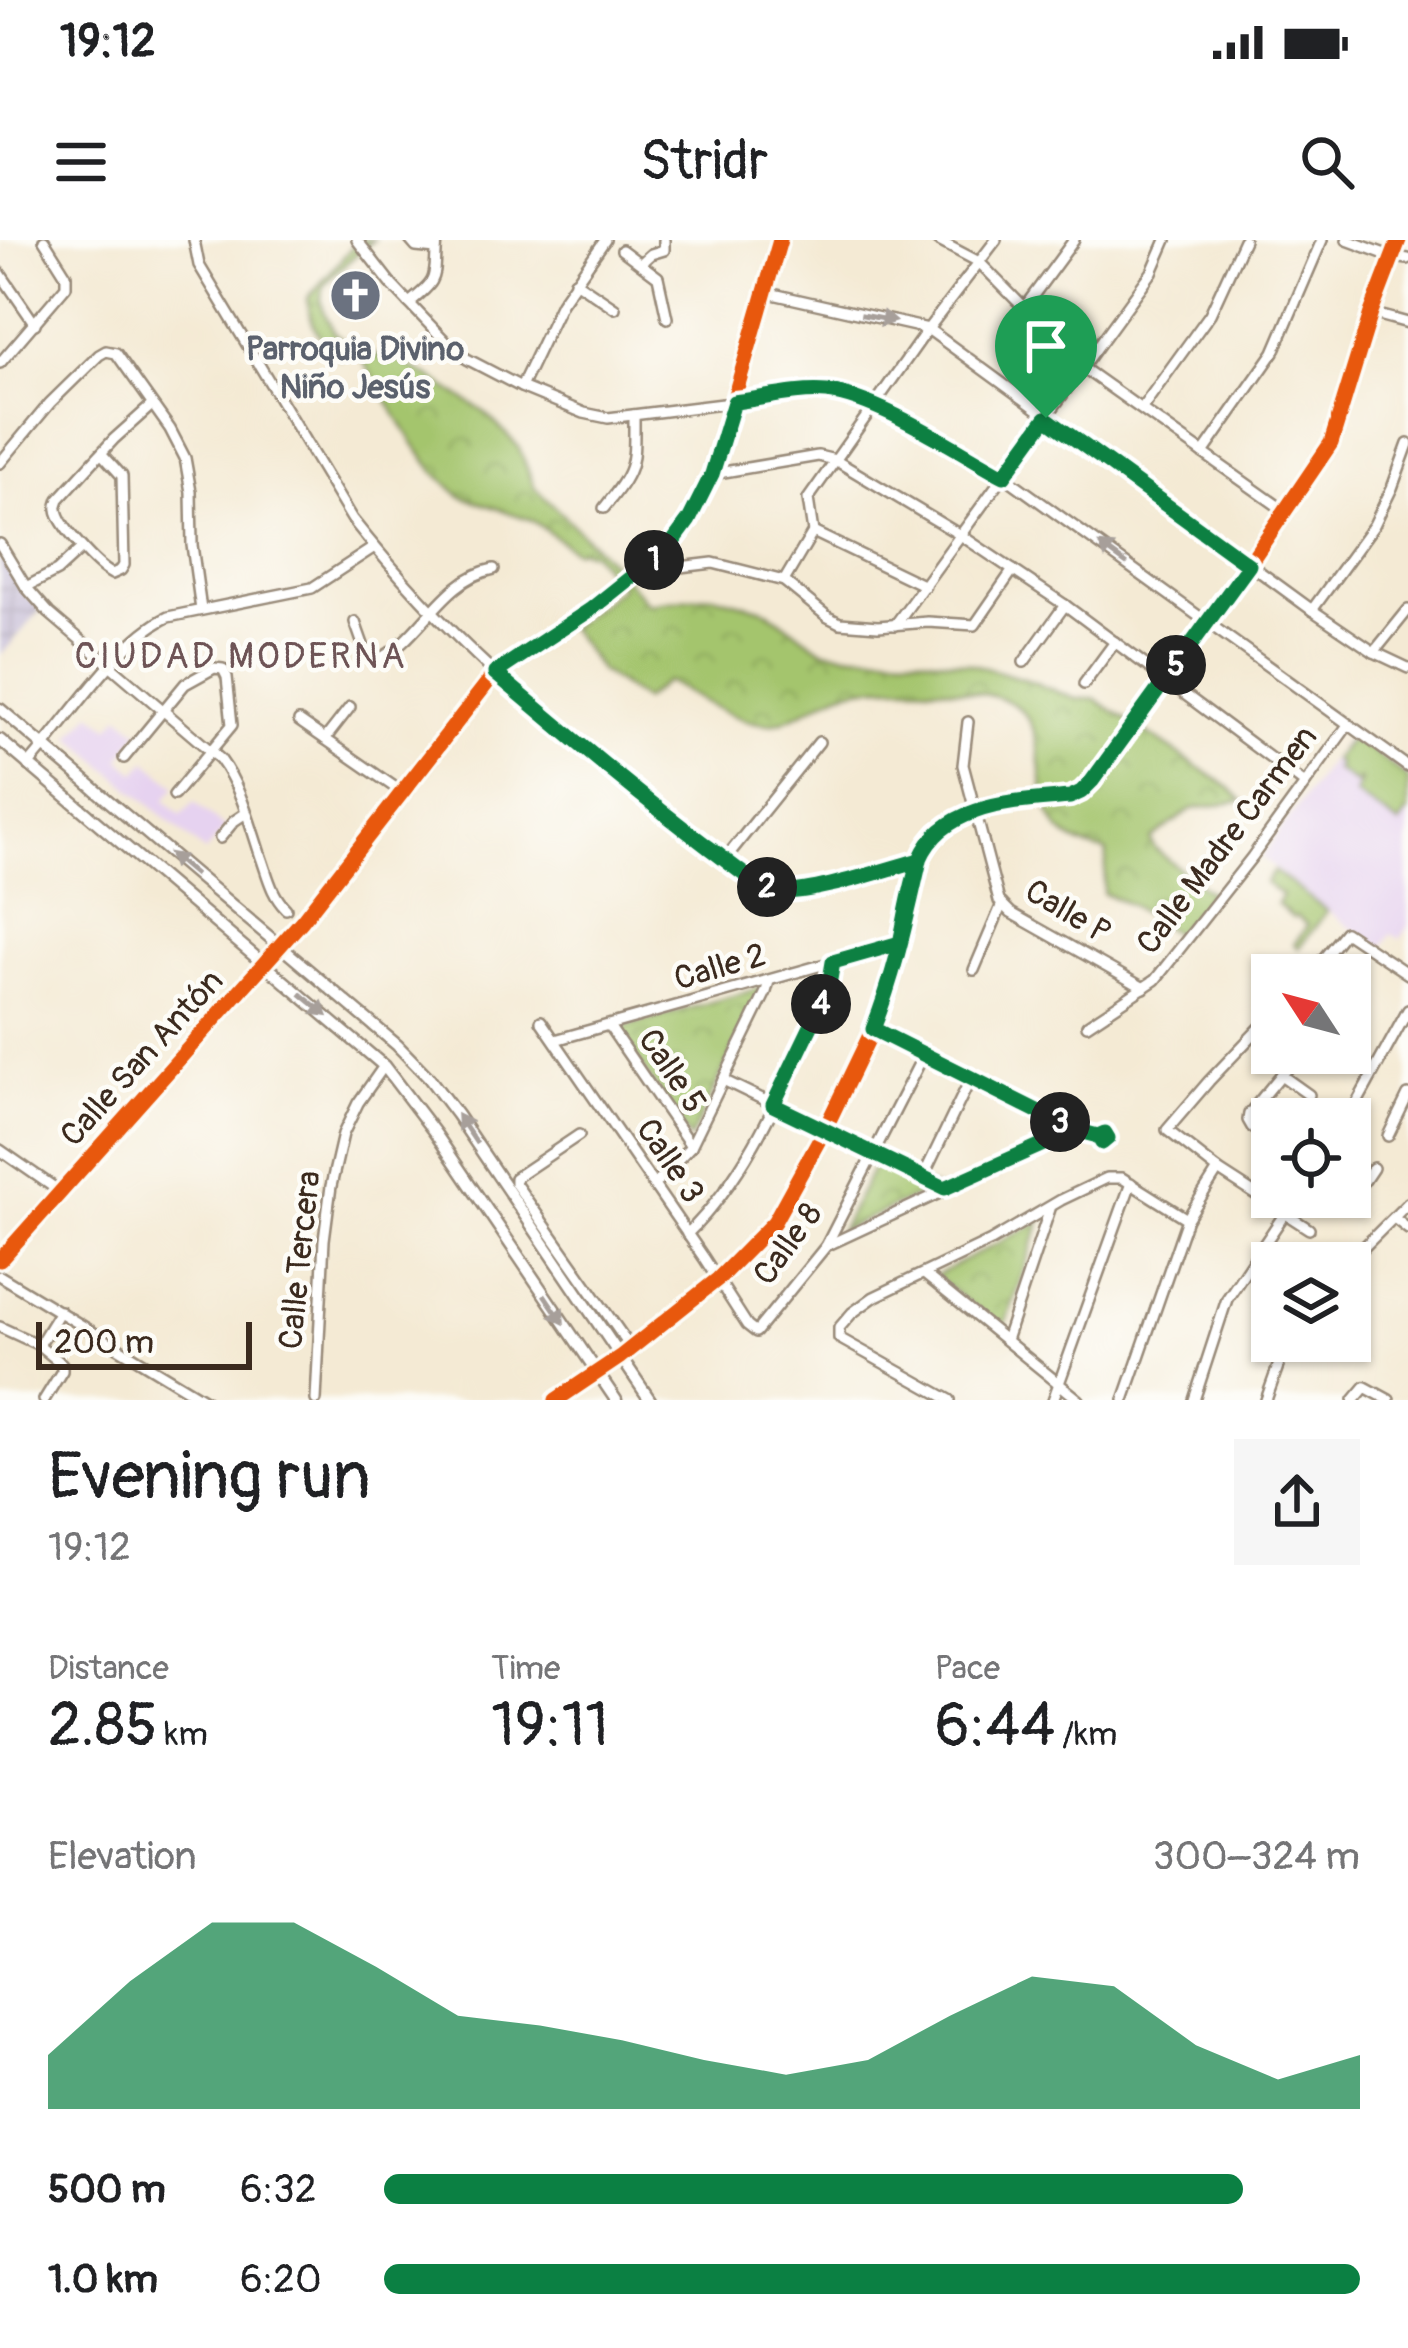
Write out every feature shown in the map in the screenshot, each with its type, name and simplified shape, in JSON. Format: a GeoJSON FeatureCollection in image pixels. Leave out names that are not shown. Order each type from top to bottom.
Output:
{"type":"FeatureCollection","features":[{"type":"Feature","properties":{"kind":"main road"},"geometry":{"type":"LineString","coordinates":[[0,709],[397,1045],[429,1078],[626,1353],[650,1400]]}},
{"type":"Feature","properties":{"kind":"main road"},"geometry":{"type":"LineString","coordinates":[[0,740],[383,1066],[435,1133],[616,1400]]}},
{"type":"Feature","properties":{"kind":"street"},"geometry":{"type":"LineString","coordinates":[[0,363],[68,282],[44,240]]}},
{"type":"Feature","properties":{"kind":"street"},"geometry":{"type":"LineString","coordinates":[[194,240],[199,265],[352,519],[373,548],[495,673],[761,884],[779,891],[846,881],[920,860]]}},
{"type":"Feature","properties":{"kind":"street"},"geometry":{"type":"LineString","coordinates":[[357,240],[458,352],[521,387],[596,416],[820,392],[873,405],[1004,476],[1408,767]]}},
{"type":"Feature","properties":{"kind":"street"},"geometry":{"type":"LineString","coordinates":[[410,240],[416,247],[436,245],[437,270],[434,280],[410,303]]}},
{"type":"Feature","properties":{"kind":"street"},"geometry":{"type":"LineString","coordinates":[[521,387],[575,281],[605,240]]}},
{"type":"Feature","properties":{"kind":"street"},"geometry":{"type":"LineString","coordinates":[[641,263],[664,250],[664,240]]}},
{"type":"Feature","properties":{"kind":"street","name":"Calle San Antón"},"geometry":{"type":"LineString","coordinates":[[0,1261],[265,964],[495,673],[590,610],[663,553],[689,520],[712,474],[780,240]]}},
{"type":"Feature","properties":{"kind":"street"},"geometry":{"type":"LineString","coordinates":[[937,240],[979,262],[1083,368],[1285,511]]}},
{"type":"Feature","properties":{"kind":"street"},"geometry":{"type":"LineString","coordinates":[[784,581],[813,532],[808,499],[996,240]]}},
{"type":"Feature","properties":{"kind":"street"},"geometry":{"type":"LineString","coordinates":[[1024,308],[1074,240]]}},
{"type":"Feature","properties":{"kind":"street"},"geometry":{"type":"LineString","coordinates":[[895,625],[1152,272],[1166,240]]}},
{"type":"Feature","properties":{"kind":"street"},"geometry":{"type":"LineString","coordinates":[[1142,408],[1210,314],[1244,240]]}},
{"type":"Feature","properties":{"kind":"street"},"geometry":{"type":"LineString","coordinates":[[1203,453],[1274,352],[1322,240]]}},
{"type":"Feature","properties":{"kind":"street"},"geometry":{"type":"LineString","coordinates":[[1347,240],[1408,259]]}},
{"type":"Feature","properties":{"kind":"street"},"geometry":{"type":"LineString","coordinates":[[556,1400],[626,1353],[718,1279],[774,1222],[873,1029],[890,987],[920,860],[937,832],[975,810],[1081,792],[1249,565],[1331,443],[1399,240]]}},
{"type":"Feature","properties":{"kind":"street"},"geometry":{"type":"LineString","coordinates":[[622,250],[658,277],[667,318]]}},
{"type":"Feature","properties":{"kind":"street"},"geometry":{"type":"LineString","coordinates":[[0,273],[35,323]]}},
{"type":"Feature","properties":{"kind":"street"},"geometry":{"type":"LineString","coordinates":[[575,281],[615,308]]}},
{"type":"Feature","properties":{"kind":"street"},"geometry":{"type":"LineString","coordinates":[[764,292],[928,329],[1312,610],[1374,652],[1408,668]]}},
{"type":"Feature","properties":{"kind":"street"},"geometry":{"type":"LineString","coordinates":[[1371,313],[1408,323]]}},
{"type":"Feature","properties":{"kind":"street"},"geometry":{"type":"LineString","coordinates":[[0,463],[98,355],[106,351],[118,355],[181,447],[189,473],[201,610]]}},
{"type":"Feature","properties":{"kind":"street"},"geometry":{"type":"LineString","coordinates":[[101,453],[117,469],[123,486],[124,565],[112,574],[82,548],[56,505],[101,453],[152,405]]}},
{"type":"Feature","properties":{"kind":"street"},"geometry":{"type":"LineString","coordinates":[[604,508],[631,473],[634,415]]}},
{"type":"Feature","properties":{"kind":"street"},"geometry":{"type":"LineString","coordinates":[[1312,610],[1374,525],[1408,444]]}},
{"type":"Feature","properties":{"kind":"street"},"geometry":{"type":"LineString","coordinates":[[712,474],[818,456],[835,460],[1065,605],[1305,784]]}},
{"type":"Feature","properties":{"kind":"street"},"geometry":{"type":"LineString","coordinates":[[813,532],[925,586]]}},
{"type":"Feature","properties":{"kind":"street"},"geometry":{"type":"LineString","coordinates":[[0,544],[26,587],[50,614],[211,749],[229,771],[274,894],[286,909]]}},
{"type":"Feature","properties":{"kind":"street"},"geometry":{"type":"LineString","coordinates":[[26,587],[57,571],[82,548]]}},
{"type":"Feature","properties":{"kind":"street"},"geometry":{"type":"LineString","coordinates":[[28,764],[153,624],[312,588],[373,548]]}},
{"type":"Feature","properties":{"kind":"street"},"geometry":{"type":"LineString","coordinates":[[663,553],[680,567],[713,562],[784,581],[840,623],[975,625],[1013,570]]}},
{"type":"Feature","properties":{"kind":"street"},"geometry":{"type":"LineString","coordinates":[[356,622],[367,656],[375,661],[396,648],[463,580],[494,569]]}},
{"type":"Feature","properties":{"kind":"street"},"geometry":{"type":"LineString","coordinates":[[1024,662],[1065,605]]}},
{"type":"Feature","properties":{"kind":"street"},"geometry":{"type":"LineString","coordinates":[[1374,652],[1408,610]]}},
{"type":"Feature","properties":{"kind":"street"},"geometry":{"type":"LineString","coordinates":[[1084,684],[1115,642]]}},
{"type":"Feature","properties":{"kind":"street"},"geometry":{"type":"LineString","coordinates":[[124,758],[192,678],[222,668],[232,725],[174,795]]}},
{"type":"Feature","properties":{"kind":"street"},"geometry":{"type":"LineString","coordinates":[[325,739],[350,707]]}},
{"type":"Feature","properties":{"kind":"street"},"geometry":{"type":"LineString","coordinates":[[299,721],[403,793]]}},
{"type":"Feature","properties":{"kind":"street","name":"Calle P"},"geometry":{"type":"LineString","coordinates":[[968,722],[963,765],[1002,904],[1144,988]]}},
{"type":"Feature","properties":{"kind":"street","name":"Calle Madre Carmen"},"geometry":{"type":"LineString","coordinates":[[1087,1025],[1156,980],[1348,725]]}},
{"type":"Feature","properties":{"kind":"street"},"geometry":{"type":"LineString","coordinates":[[725,859],[819,742]]}},
{"type":"Feature","properties":{"kind":"street"},"geometry":{"type":"LineString","coordinates":[[220,838],[246,813]]}},
{"type":"Feature","properties":{"kind":"street"},"geometry":{"type":"LineString","coordinates":[[974,970],[1002,904]]}},
{"type":"Feature","properties":{"kind":"street"},"geometry":{"type":"LineString","coordinates":[[1329,954],[1345,932],[1408,974]]}},
{"type":"Feature","properties":{"kind":"street","name":"Calle 2"},"geometry":{"type":"LineString","coordinates":[[554,1040],[900,943]]}},
{"type":"Feature","properties":{"kind":"street"},"geometry":{"type":"LineString","coordinates":[[688,1234],[727,1188],[773,1105],[828,991],[833,962]]}},
{"type":"Feature","properties":{"kind":"street"},"geometry":{"type":"LineString","coordinates":[[654,1185],[691,1146],[769,980]]}},
{"type":"Feature","properties":{"kind":"street"},"geometry":{"type":"LineString","coordinates":[[1360,1098],[1408,1010]]}},
{"type":"Feature","properties":{"kind":"street","name":"Calle 3"},"geometry":{"type":"LineString","coordinates":[[541,1021],[754,1331]]}},
{"type":"Feature","properties":{"kind":"street","name":"Calle 5"},"geometry":{"type":"LineString","coordinates":[[609,1027],[691,1146]]}},
{"type":"Feature","properties":{"kind":"street"},"geometry":{"type":"LineString","coordinates":[[873,1029],[1075,1130],[1098,1136]]}},
{"type":"Feature","properties":{"kind":"street"},"geometry":{"type":"LineString","coordinates":[[1251,1038],[1168,1128],[1168,1133],[1251,1191]]}},
{"type":"Feature","properties":{"kind":"street","name":"Calle 8"},"geometry":{"type":"LineString","coordinates":[[754,1331],[826,1246],[924,1054]]}},
{"type":"Feature","properties":{"kind":"street","name":"Calle Tercera"},"geometry":{"type":"LineString","coordinates":[[316,1400],[324,1240],[332,1186],[343,1134],[383,1066]]}},
{"type":"Feature","properties":{"kind":"street"},"geometry":{"type":"LineString","coordinates":[[1261,1098],[1281,1075],[1309,1095]]}},
{"type":"Feature","properties":{"kind":"street"},"geometry":{"type":"LineString","coordinates":[[923,1177],[971,1078]]}},
{"type":"Feature","properties":{"kind":"street"},"geometry":{"type":"LineString","coordinates":[[723,1080],[945,1188]]}},
{"type":"Feature","properties":{"kind":"street"},"geometry":{"type":"LineString","coordinates":[[1388,1136],[1408,1095]]}},
{"type":"Feature","properties":{"kind":"street"},"geometry":{"type":"LineString","coordinates":[[826,1246],[1075,1130]]}},
{"type":"Feature","properties":{"kind":"street"},"geometry":{"type":"LineString","coordinates":[[579,1135],[515,1178],[515,1183],[626,1353]]}},
{"type":"Feature","properties":{"kind":"street"},"geometry":{"type":"LineString","coordinates":[[0,1150],[62,1193]]}},
{"type":"Feature","properties":{"kind":"street"},"geometry":{"type":"LineString","coordinates":[[1124,1400],[1187,1219],[1218,1170]]}},
{"type":"Feature","properties":{"kind":"street"},"geometry":{"type":"LineString","coordinates":[[950,1400],[839,1338],[839,1328],[861,1306],[1107,1178],[1122,1178],[1187,1219]]}},
{"type":"Feature","properties":{"kind":"street"},"geometry":{"type":"LineString","coordinates":[[1053,1400],[1131,1183]]}},
{"type":"Feature","properties":{"kind":"street"},"geometry":{"type":"LineString","coordinates":[[1369,1242],[1408,1203]]}},
{"type":"Feature","properties":{"kind":"street"},"geometry":{"type":"LineString","coordinates":[[1006,1340],[1051,1206]]}},
{"type":"Feature","properties":{"kind":"street"},"geometry":{"type":"LineString","coordinates":[[1293,1218],[1309,1229]]}},
{"type":"Feature","properties":{"kind":"street"},"geometry":{"type":"LineString","coordinates":[[1394,1218],[1408,1229]]}},
{"type":"Feature","properties":{"kind":"street"},"geometry":{"type":"LineString","coordinates":[[1194,1400],[1228,1299],[1251,1264]]}},
{"type":"Feature","properties":{"kind":"street"},"geometry":{"type":"LineString","coordinates":[[924,1274],[1078,1400]]}},
{"type":"Feature","properties":{"kind":"street"},"geometry":{"type":"LineString","coordinates":[[0,1276],[206,1400]]}},
{"type":"Feature","properties":{"kind":"street"},"geometry":{"type":"LineString","coordinates":[[38,1345],[60,1311]]}},
{"type":"Feature","properties":{"kind":"street"},"geometry":{"type":"LineString","coordinates":[[0,1327],[38,1345],[62,1364],[44,1400]]}},
{"type":"Feature","properties":{"kind":"street"},"geometry":{"type":"LineString","coordinates":[[1266,1400],[1280,1362]]}},
{"type":"Feature","properties":{"kind":"street"},"geometry":{"type":"LineString","coordinates":[[1354,1400],[1363,1388],[1372,1388],[1389,1400]]}},
{"type":"Feature","properties":{"kind":"shaded area"},"geometry":{"type":"Polygon","coordinates":[[[0,555],[23,592],[41,610],[0,656],[0,555]]]}},
{"type":"Feature","properties":{"kind":"shaded area"},"geometry":{"type":"Polygon","coordinates":[[[92,713],[110,727],[120,715],[139,731],[120,759],[136,773],[147,761],[176,786],[165,800],[181,815],[194,802],[225,828],[205,852],[71,737],[92,713]]]}},
{"type":"Feature","properties":{"kind":"shaded area"},"geometry":{"type":"Polygon","coordinates":[[[1348,736],[1408,775],[1408,925],[1401,939],[1391,934],[1382,947],[1261,858],[1348,736]]]}},
{"type":"Feature","properties":{"kind":"green space"},"geometry":{"type":"Polygon","coordinates":[[[358,240],[373,240],[323,288],[324,312],[335,334],[360,353],[395,359],[428,376],[484,412],[518,446],[535,488],[648,604],[713,595],[764,609],[823,650],[969,663],[1075,699],[1095,699],[1230,788],[1243,801],[1192,809],[1151,839],[1155,849],[1210,893],[1177,935],[1103,893],[1107,852],[1075,841],[1053,821],[1034,731],[1013,704],[954,689],[878,686],[842,692],[784,721],[763,723],[719,710],[666,681],[643,700],[601,672],[569,628],[621,587],[592,553],[574,551],[532,520],[460,496],[414,444],[360,356],[351,352],[339,358],[317,331],[308,298],[358,240]]]}},
{"type":"Feature","properties":{"kind":"green space"},"geometry":{"type":"Polygon","coordinates":[[[1349,739],[1408,778],[1408,812],[1399,825],[1355,794],[1359,779],[1356,784],[1335,769],[1338,764],[1333,760],[1349,739]]]}},
{"type":"Feature","properties":{"kind":"green space"},"geometry":{"type":"Polygon","coordinates":[[[1274,871],[1327,911],[1299,948],[1294,944],[1308,925],[1277,904],[1282,895],[1265,883],[1274,871]]]}},
{"type":"Feature","properties":{"kind":"green space"},"geometry":{"type":"Polygon","coordinates":[[[764,987],[690,1139],[617,1029],[764,987]]]}},
{"type":"Feature","properties":{"kind":"green space"},"geometry":{"type":"Polygon","coordinates":[[[876,1162],[934,1188],[840,1231],[876,1162]]]}},
{"type":"Feature","properties":{"kind":"green space"},"geometry":{"type":"Polygon","coordinates":[[[1041,1221],[1003,1330],[934,1276],[1041,1221]]]}},
{"type":"Feature","properties":{"kind":"cycle path"},"geometry":{"type":"LineString","coordinates":[[0,1260],[302,921],[495,673],[590,611],[680,534],[712,474],[780,240]]}},
{"type":"Feature","properties":{"kind":"cycle path"},"geometry":{"type":"LineString","coordinates":[[556,1400],[620,1357],[718,1279],[774,1222],[873,1029],[889,987],[920,859],[937,832],[975,810],[1070,797],[1092,781],[1331,443],[1399,240]]}},
{"type":"Feature","properties":{"kind":"place","name":"Parroquia Divino Niño Jesús"},"geometry":{"type":"Point","coordinates":[355,295]}},
{"type":"Feature","properties":{"kind":"district","name":"CIUDAD MODERNA"},"geometry":{"type":"Point","coordinates":[241,656]}},
{"type":"Feature","properties":{"kind":"route"},"geometry":{"type":"LineString","coordinates":[[1046,418],[1004,476],[873,405],[843,396],[820,392],[734,402],[712,474],[670,546],[590,610],[495,673],[695,837],[761,884],[779,891],[797,890],[920,860],[890,987],[873,1029],[1075,1130],[1098,1136],[1105,1133],[1108,1138],[1102,1143],[1098,1136],[1075,1130],[945,1188],[773,1105],[828,991],[833,962],[900,943],[920,860],[945,825],[975,810],[1081,792],[1249,565],[1046,418]]}}]}
